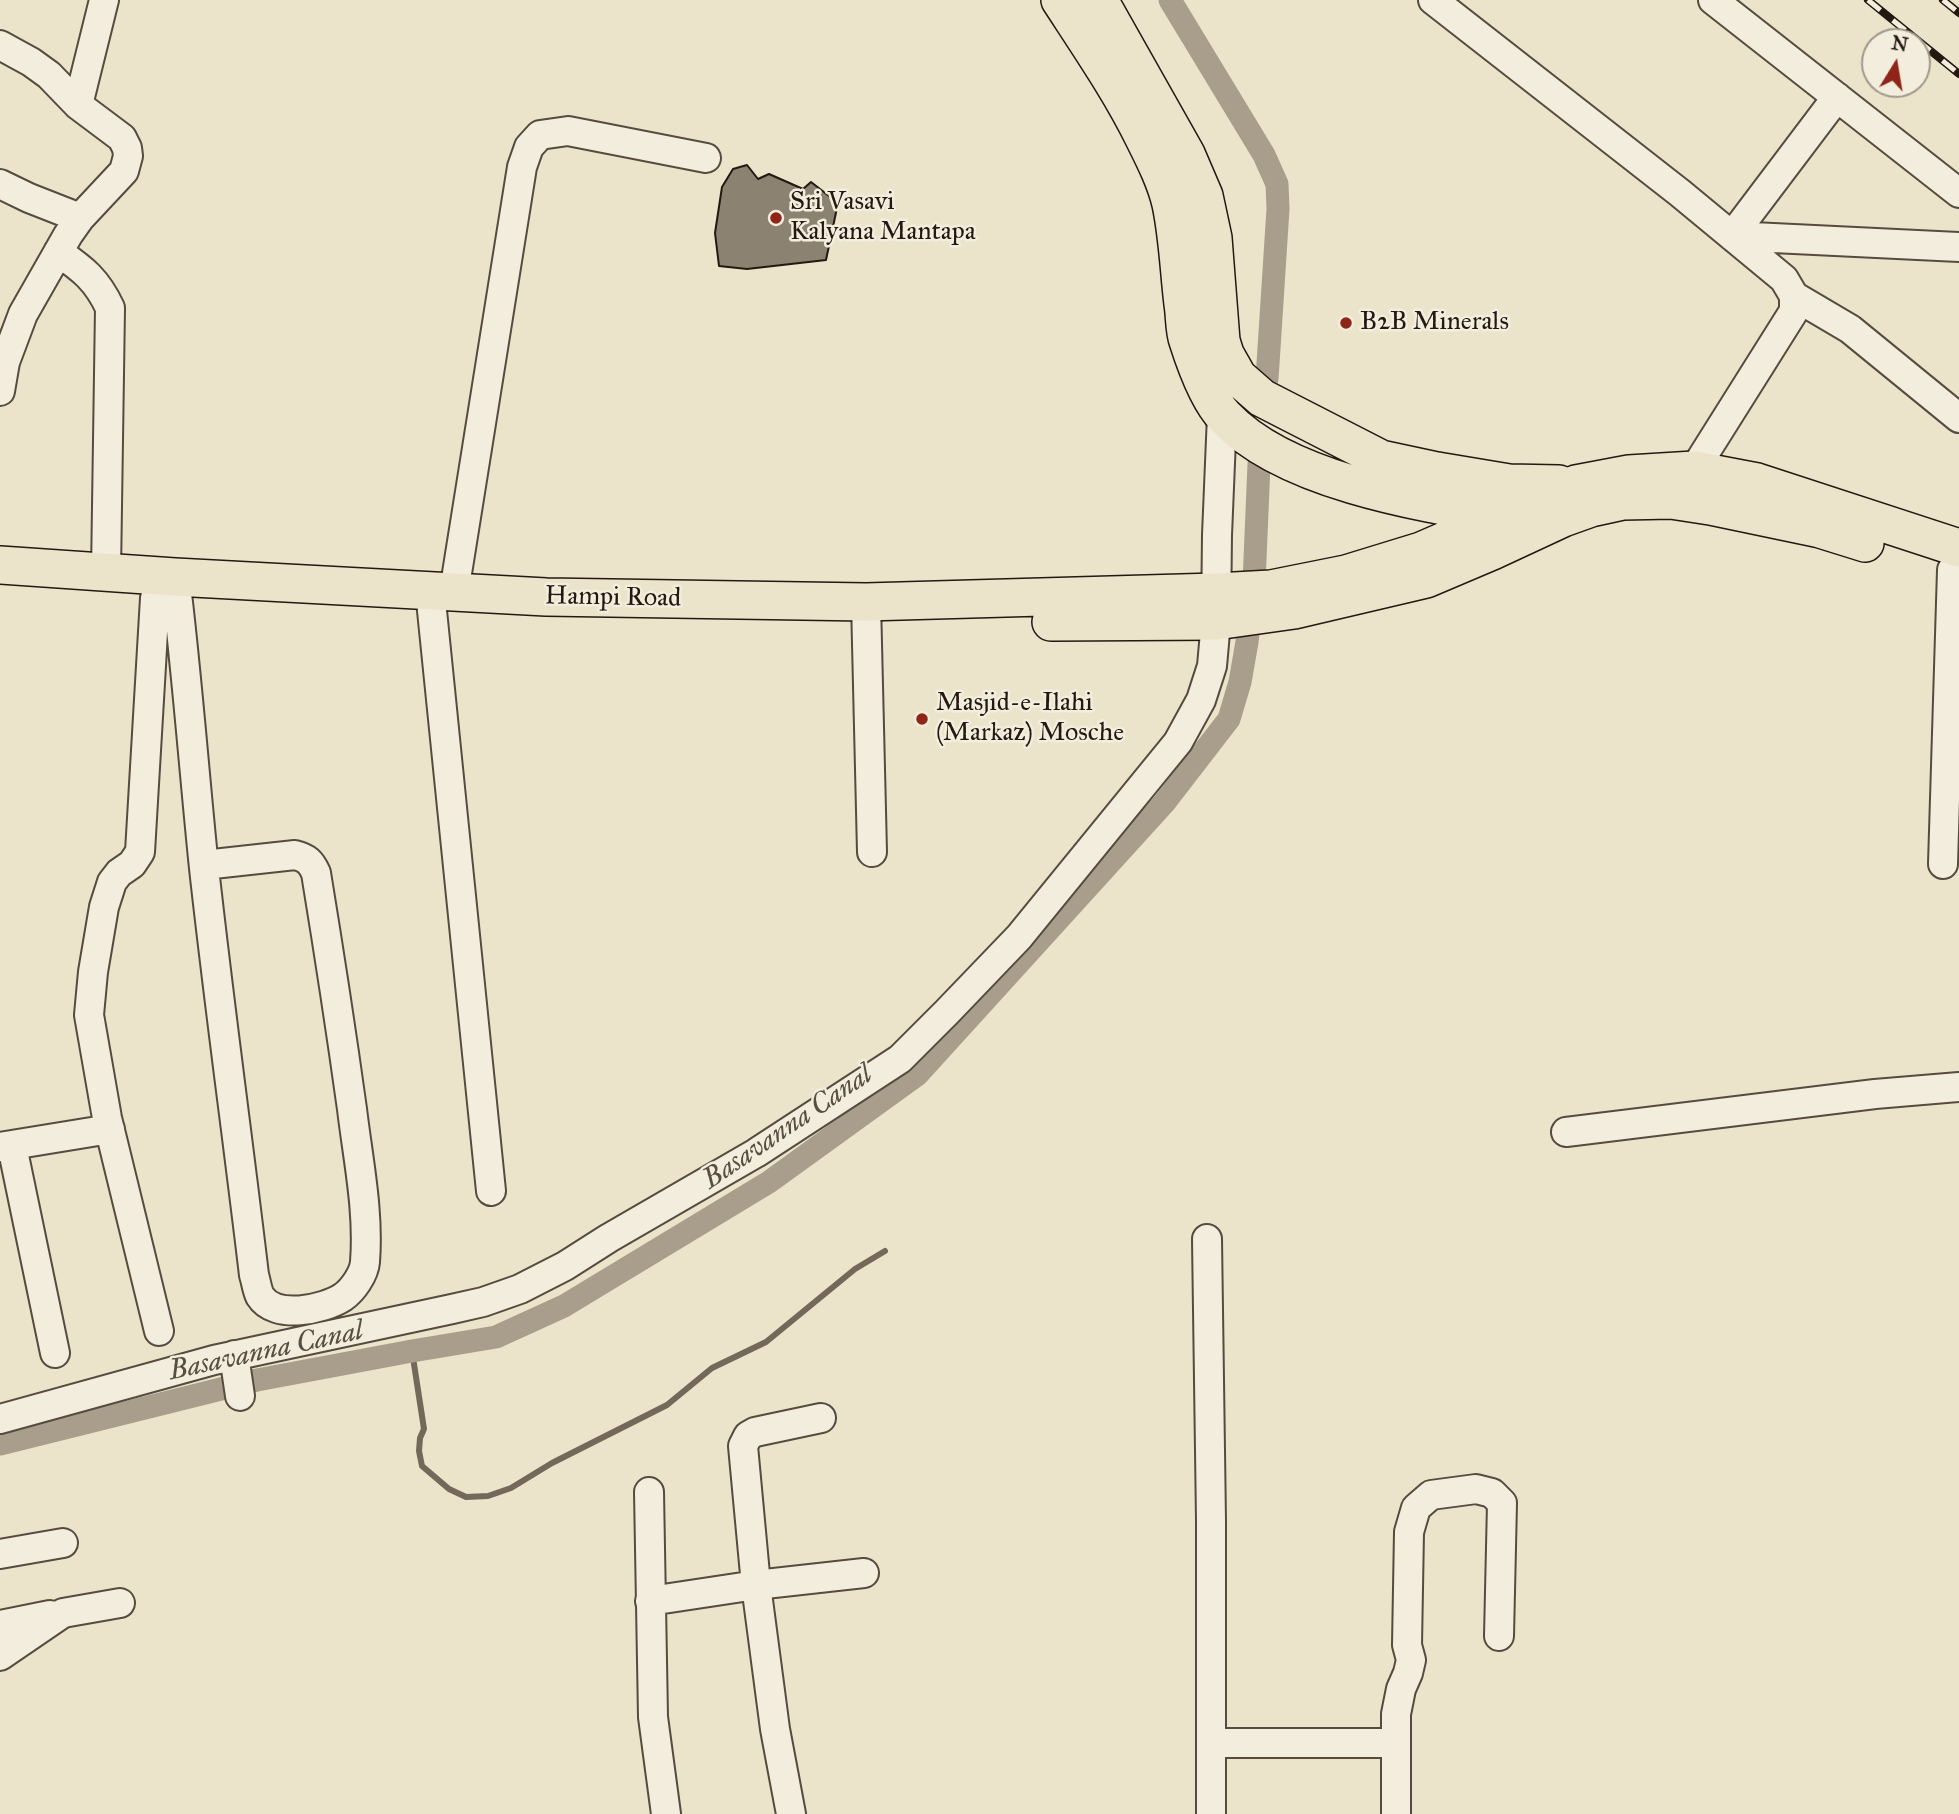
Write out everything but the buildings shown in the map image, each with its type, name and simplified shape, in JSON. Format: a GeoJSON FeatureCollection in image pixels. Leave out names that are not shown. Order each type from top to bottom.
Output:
{"type":"FeatureCollection","features":[{"type":"Feature","properties":{"kind":"main road"},"geometry":{"type":"LineString","coordinates":[[1060,0],[1131,111],[1156,162],[1171,203],[1187,338],[1203,380],[1222,415],[1264,449],[1354,485],[1500,516]]}},
{"type":"Feature","properties":{"kind":"main road"},"geometry":{"type":"LineString","coordinates":[[1099,0],[1186,153],[1204,196],[1213,238],[1221,341],[1238,377],[1262,398],[1381,458],[1437,471],[1509,483],[1576,484],[1629,474],[1695,470],[1757,482],[1957,564]]}},
{"type":"Feature","properties":{"kind":"main road"},"geometry":{"type":"LineString","coordinates":[[1271,601],[1421,551],[1576,484]]}},
{"type":"Feature","properties":{"kind":"main road"},"geometry":{"type":"LineString","coordinates":[[1271,601],[1362,595],[1426,579],[1563,517],[1623,501],[1671,500],[1766,516],[1957,564]]}},
{"type":"Feature","properties":{"kind":"main road","name":"Hampi Road"},"geometry":{"type":"LineString","coordinates":[[0,565],[106,572],[169,592],[438,600],[560,597],[867,612],[1222,606],[1271,601]]}},
{"type":"Feature","properties":{"kind":"main road"},"geometry":{"type":"LineString","coordinates":[[0,586],[169,592]]}},
{"type":"Feature","properties":{"kind":"street"},"geometry":{"type":"LineString","coordinates":[[78,106],[104,0]]}},
{"type":"Feature","properties":{"kind":"street"},"geometry":{"type":"LineString","coordinates":[[1433,0],[1732,236],[1784,279],[1794,296],[1850,329],[1959,418]]}},
{"type":"Feature","properties":{"kind":"street"},"geometry":{"type":"LineString","coordinates":[[1713,0],[1959,193]]}},
{"type":"Feature","properties":{"kind":"street"},"geometry":{"type":"LineString","coordinates":[[0,45],[49,75],[78,106],[122,138],[128,156],[124,171],[80,218],[23,314],[2,362],[0,391]]}},
{"type":"Feature","properties":{"kind":"street"},"geometry":{"type":"LineString","coordinates":[[1732,236],[1837,97]]}},
{"type":"Feature","properties":{"kind":"street"},"geometry":{"type":"LineString","coordinates":[[491,1191],[438,600],[522,167],[529,147],[540,135],[568,131],[706,158]]}},
{"type":"Feature","properties":{"kind":"street"},"geometry":{"type":"LineString","coordinates":[[0,184],[80,218]]}},
{"type":"Feature","properties":{"kind":"street"},"geometry":{"type":"LineString","coordinates":[[1732,236],[1959,247]]}},
{"type":"Feature","properties":{"kind":"street"},"geometry":{"type":"LineString","coordinates":[[58,252],[83,269],[102,291],[110,308],[106,572]]}},
{"type":"Feature","properties":{"kind":"street"},"geometry":{"type":"LineString","coordinates":[[1695,470],[1794,311],[1794,296]]}},
{"type":"Feature","properties":{"kind":"street"},"geometry":{"type":"LineString","coordinates":[[0,1419],[93,1392],[236,1373],[407,1319],[483,1302],[520,1289],[565,1266],[756,1153],[900,1059],[1019,937],[1178,741],[1201,701],[1212,666],[1222,606],[1222,415]]}},
{"type":"Feature","properties":{"kind":"street"},"geometry":{"type":"LineString","coordinates":[[1943,864],[1957,564]]}},
{"type":"Feature","properties":{"kind":"street"},"geometry":{"type":"LineString","coordinates":[[169,592],[254,1275],[260,1296],[272,1307],[291,1312],[328,1304],[344,1296],[365,1266],[366,1218],[341,1025],[316,873],[311,862],[295,855],[204,865]]}},
{"type":"Feature","properties":{"kind":"street"},"geometry":{"type":"LineString","coordinates":[[159,1331],[110,1129],[89,1015],[104,907],[112,882],[132,864],[140,852],[169,592]]}},
{"type":"Feature","properties":{"kind":"street"},"geometry":{"type":"LineString","coordinates":[[867,612],[872,852]]}},
{"type":"Feature","properties":{"kind":"street"},"geometry":{"type":"LineString","coordinates":[[1566,1132],[1875,1094],[1959,1087]]}},
{"type":"Feature","properties":{"kind":"street"},"geometry":{"type":"LineString","coordinates":[[55,1353],[6,1147],[110,1129]]}},
{"type":"Feature","properties":{"kind":"street"},"geometry":{"type":"LineString","coordinates":[[1207,1239],[1211,1814]]}},
{"type":"Feature","properties":{"kind":"street"},"geometry":{"type":"LineString","coordinates":[[791,1814],[775,1729],[756,1585],[743,1446],[745,1440],[755,1432],[821,1418]]}},
{"type":"Feature","properties":{"kind":"street"},"geometry":{"type":"LineString","coordinates":[[1396,1814],[1396,1714],[1411,1660],[1407,1645],[1409,1532],[1416,1508],[1431,1495],[1476,1489],[1492,1493],[1502,1503],[1499,1636]]}},
{"type":"Feature","properties":{"kind":"street"},"geometry":{"type":"LineString","coordinates":[[649,1492],[653,1717],[666,1814]]}},
{"type":"Feature","properties":{"kind":"street"},"geometry":{"type":"LineString","coordinates":[[0,1554],[63,1543]]}},
{"type":"Feature","properties":{"kind":"street"},"geometry":{"type":"LineString","coordinates":[[650,1601],[756,1585],[864,1573]]}},
{"type":"Feature","properties":{"kind":"street"},"geometry":{"type":"LineString","coordinates":[[0,1625],[120,1603]]}},
{"type":"Feature","properties":{"kind":"street"},"geometry":{"type":"LineString","coordinates":[[0,1656],[63,1613]]}},
{"type":"Feature","properties":{"kind":"street"},"geometry":{"type":"LineString","coordinates":[[1211,1743],[1396,1743]]}},
{"type":"Feature","properties":{"kind":"waterway","name":"Basavanna Canal"},"geometry":{"type":"LineString","coordinates":[[1170,0],[1264,155],[1277,184],[1278,209],[1267,379]]}},
{"type":"Feature","properties":{"kind":"waterway","name":"Basavanna Canal"},"geometry":{"type":"LineString","coordinates":[[0,1444],[257,1380],[496,1337],[564,1306],[769,1182],[917,1075],[1165,802],[1229,719],[1240,682],[1254,583],[1259,464]]}},
{"type":"Feature","properties":{"kind":"waterway"},"geometry":{"type":"LineString","coordinates":[[412,1351],[424,1429],[419,1451],[422,1466],[449,1489],[466,1497],[488,1496],[511,1488],[552,1463],[667,1405],[712,1368],[766,1342],[855,1269],[885,1251]]}},
{"type":"Feature","properties":{"kind":"railway"},"geometry":{"type":"LineString","coordinates":[[1868,0],[1959,74]]}},
{"type":"Feature","properties":{"kind":"railway"},"geometry":{"type":"LineString","coordinates":[[1943,0],[1959,13]]}},
{"type":"Feature","properties":{"kind":"place","name":"Sri Vasavi Kalyana Mantapa"},"geometry":{"type":"Point","coordinates":[776,218]}},
{"type":"Feature","properties":{"kind":"place","name":"B2B Minerals"},"geometry":{"type":"Point","coordinates":[1346,323]}},
{"type":"Feature","properties":{"kind":"place","name":"Masjid-e-Ilahi (Markaz) Mosche"},"geometry":{"type":"Point","coordinates":[922,719]}}]}
